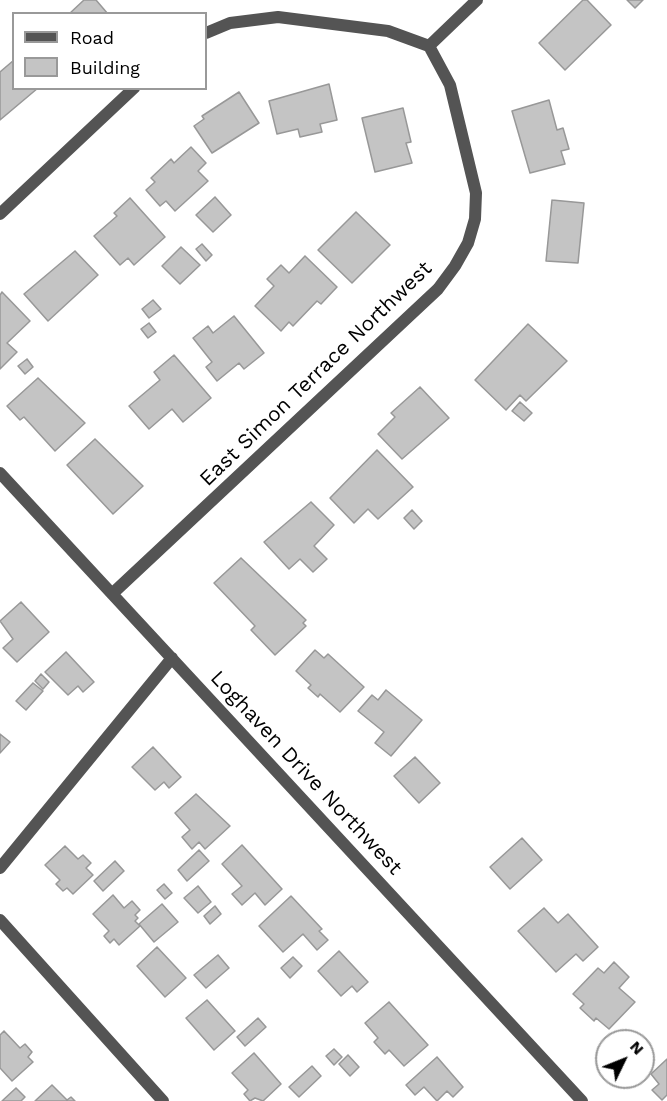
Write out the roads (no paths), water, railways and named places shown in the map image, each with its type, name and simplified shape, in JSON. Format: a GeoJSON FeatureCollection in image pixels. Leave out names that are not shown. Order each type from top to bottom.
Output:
{"type":"FeatureCollection","features":[{"type":"Feature","properties":{"kind":"street"},"geometry":{"type":"LineString","coordinates":[[207,33],[230,23],[278,17],[388,31],[429,46],[477,0]]}},
{"type":"Feature","properties":{"kind":"street","name":"East Simon Terrace Northwest"},"geometry":{"type":"LineString","coordinates":[[112,594],[438,289],[455,266],[468,243],[475,219],[476,193],[450,86],[429,46]]}},
{"type":"Feature","properties":{"kind":"street"},"geometry":{"type":"LineString","coordinates":[[0,214],[132,90]]}},
{"type":"Feature","properties":{"kind":"street","name":"Loghaven Drive Northwest"},"geometry":{"type":"LineString","coordinates":[[0,473],[582,1101]]}},
{"type":"Feature","properties":{"kind":"street"},"geometry":{"type":"LineString","coordinates":[[0,868],[172,658]]}},
{"type":"Feature","properties":{"kind":"street"},"geometry":{"type":"LineString","coordinates":[[0,920],[163,1101]]}}]}
